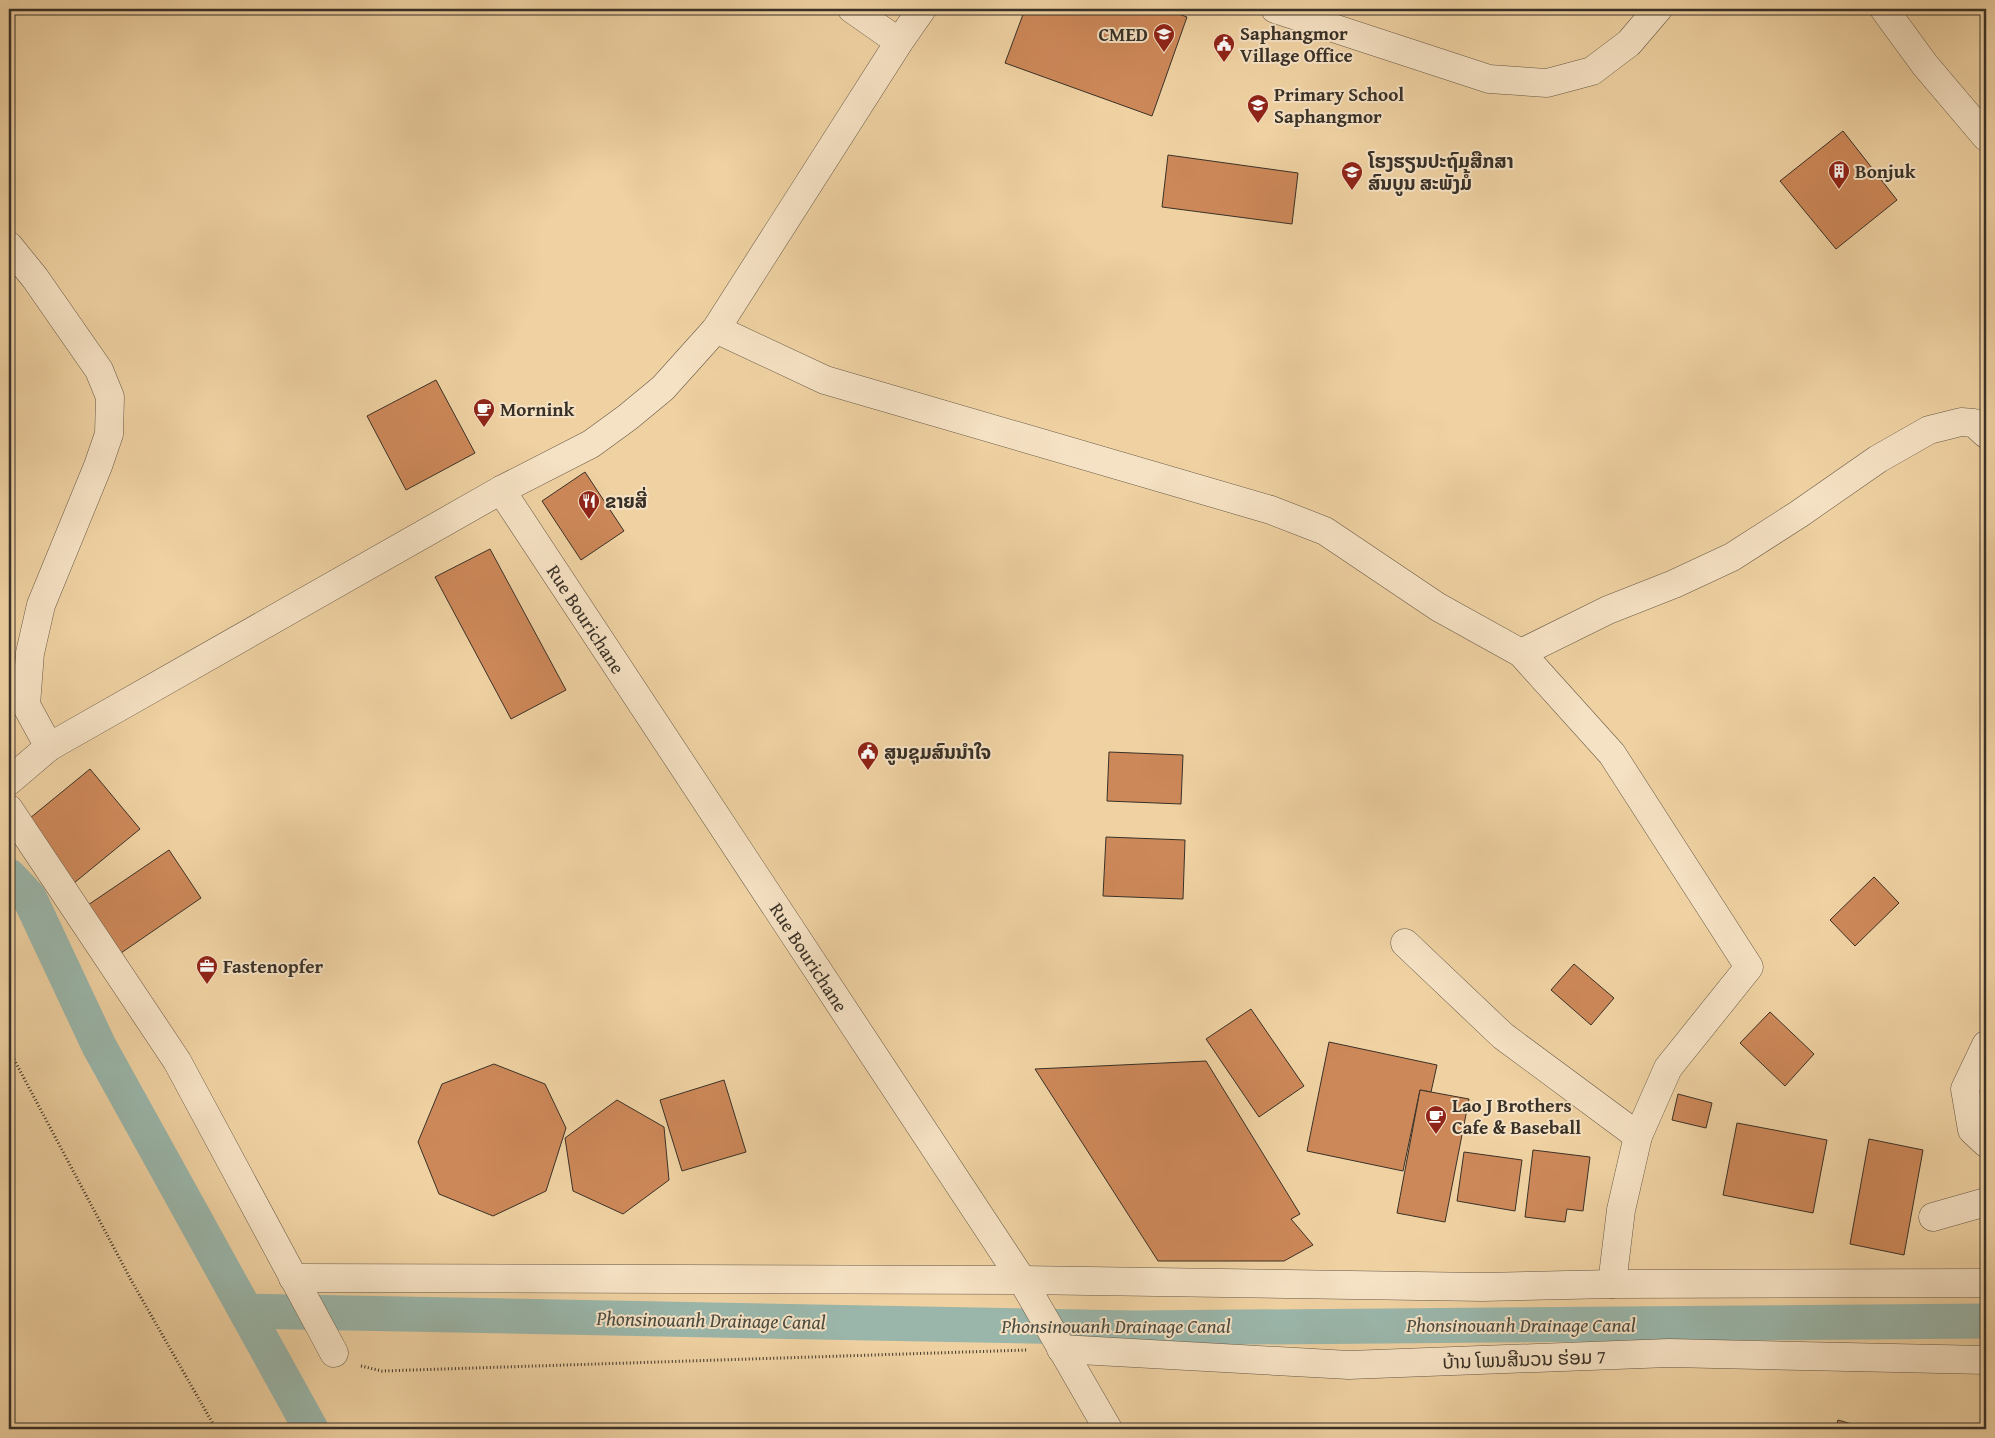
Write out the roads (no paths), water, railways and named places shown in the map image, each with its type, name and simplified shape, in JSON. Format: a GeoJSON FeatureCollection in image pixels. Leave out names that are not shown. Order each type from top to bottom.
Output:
{"type":"FeatureCollection","features":[{"type":"Feature","properties":{"kind":"street"},"geometry":{"type":"LineString","coordinates":[[852,9],[899,42]]}},
{"type":"Feature","properties":{"kind":"street"},"geometry":{"type":"LineString","coordinates":[[9,780],[48,746],[501,490],[591,444],[663,388],[716,329],[922,9]]}},
{"type":"Feature","properties":{"kind":"street"},"geometry":{"type":"LineString","coordinates":[[1275,9],[1489,79],[1547,83],[1592,71],[1629,43],[1658,9]]}},
{"type":"Feature","properties":{"kind":"street"},"geometry":{"type":"LineString","coordinates":[[1884,9],[1925,65],[1986,137]]}},
{"type":"Feature","properties":{"kind":"street"},"geometry":{"type":"LineString","coordinates":[[9,246],[35,278],[99,370],[110,397],[109,434],[98,466],[41,605],[30,653],[26,705],[48,746]]}},
{"type":"Feature","properties":{"kind":"street"},"geometry":{"type":"LineString","coordinates":[[716,329],[826,380],[1271,510],[1325,531],[1438,607],[1521,653],[1612,754],[1749,967],[1668,1068],[1638,1136],[1621,1210],[1612,1284]]}},
{"type":"Feature","properties":{"kind":"street"},"geometry":{"type":"LineString","coordinates":[[1521,653],[1608,610],[1674,584],[1732,557],[1799,514],[1878,458],[1929,430],[1962,422],[1974,424],[1986,434]]}},
{"type":"Feature","properties":{"kind":"street","name":"Rue Bourichane"},"geometry":{"type":"LineString","coordinates":[[501,490],[1022,1280],[1108,1429]]}},
{"type":"Feature","properties":{"kind":"street"},"geometry":{"type":"LineString","coordinates":[[9,809],[177,1061],[334,1354]]}},
{"type":"Feature","properties":{"kind":"street"},"geometry":{"type":"LineString","coordinates":[[1405,943],[1503,1036],[1638,1136]]}},
{"type":"Feature","properties":{"kind":"street"},"geometry":{"type":"LineString","coordinates":[[1986,1045],[1965,1089],[1972,1130],[1986,1143]]}},
{"type":"Feature","properties":{"kind":"street"},"geometry":{"type":"LineString","coordinates":[[1933,1217],[1986,1202]]}},
{"type":"Feature","properties":{"kind":"street"},"geometry":{"type":"LineString","coordinates":[[293,1278],[1022,1280],[1483,1287],[1612,1284],[1986,1283]]}},
{"type":"Feature","properties":{"kind":"street","name":"ບ້ານ ໂພນສີນວນ ຮ່ອມ 7"},"geometry":{"type":"LineString","coordinates":[[1061,1349],[1349,1365],[1668,1353],[1986,1360]]}},
{"type":"Feature","properties":{"kind":"waterway"},"geometry":{"type":"LineString","coordinates":[[9,876],[29,897],[99,1046],[311,1429]]}},
{"type":"Feature","properties":{"kind":"waterway","name":"Phonsinouanh Drainage Canal"},"geometry":{"type":"LineString","coordinates":[[246,1311],[1134,1328],[1986,1321]]}},
{"type":"Feature","properties":{"kind":"place","name":"CMED"},"geometry":{"type":"Point","coordinates":[1164,53]}},
{"type":"Feature","properties":{"kind":"place","name":"Saphangmor Village Office"},"geometry":{"type":"Point","coordinates":[1224,63]}},
{"type":"Feature","properties":{"kind":"place","name":"Primary School Saphangmor"},"geometry":{"type":"Point","coordinates":[1258,124]}},
{"type":"Feature","properties":{"kind":"place","name":"Bonjuk"},"geometry":{"type":"Point","coordinates":[1839,190]}},
{"type":"Feature","properties":{"kind":"place","name":"ໂຮງຮຽນປະຖົມສືກສາ ສົນບູນ ສະພັງມໍ້"},"geometry":{"type":"Point","coordinates":[1352,191]}},
{"type":"Feature","properties":{"kind":"place","name":"Mornink"},"geometry":{"type":"Point","coordinates":[484,428]}},
{"type":"Feature","properties":{"kind":"place","name":"ຂາຍສີ່"},"geometry":{"type":"Point","coordinates":[589,520]}},
{"type":"Feature","properties":{"kind":"place","name":"ສູນຊຸມສົນນຳໃຈ"},"geometry":{"type":"Point","coordinates":[868,771]}},
{"type":"Feature","properties":{"kind":"place","name":"Fastenopfer"},"geometry":{"type":"Point","coordinates":[207,985]}},
{"type":"Feature","properties":{"kind":"place","name":"Lao J Brothers Cafe & Baseball"},"geometry":{"type":"Point","coordinates":[1436,1135]}}]}
